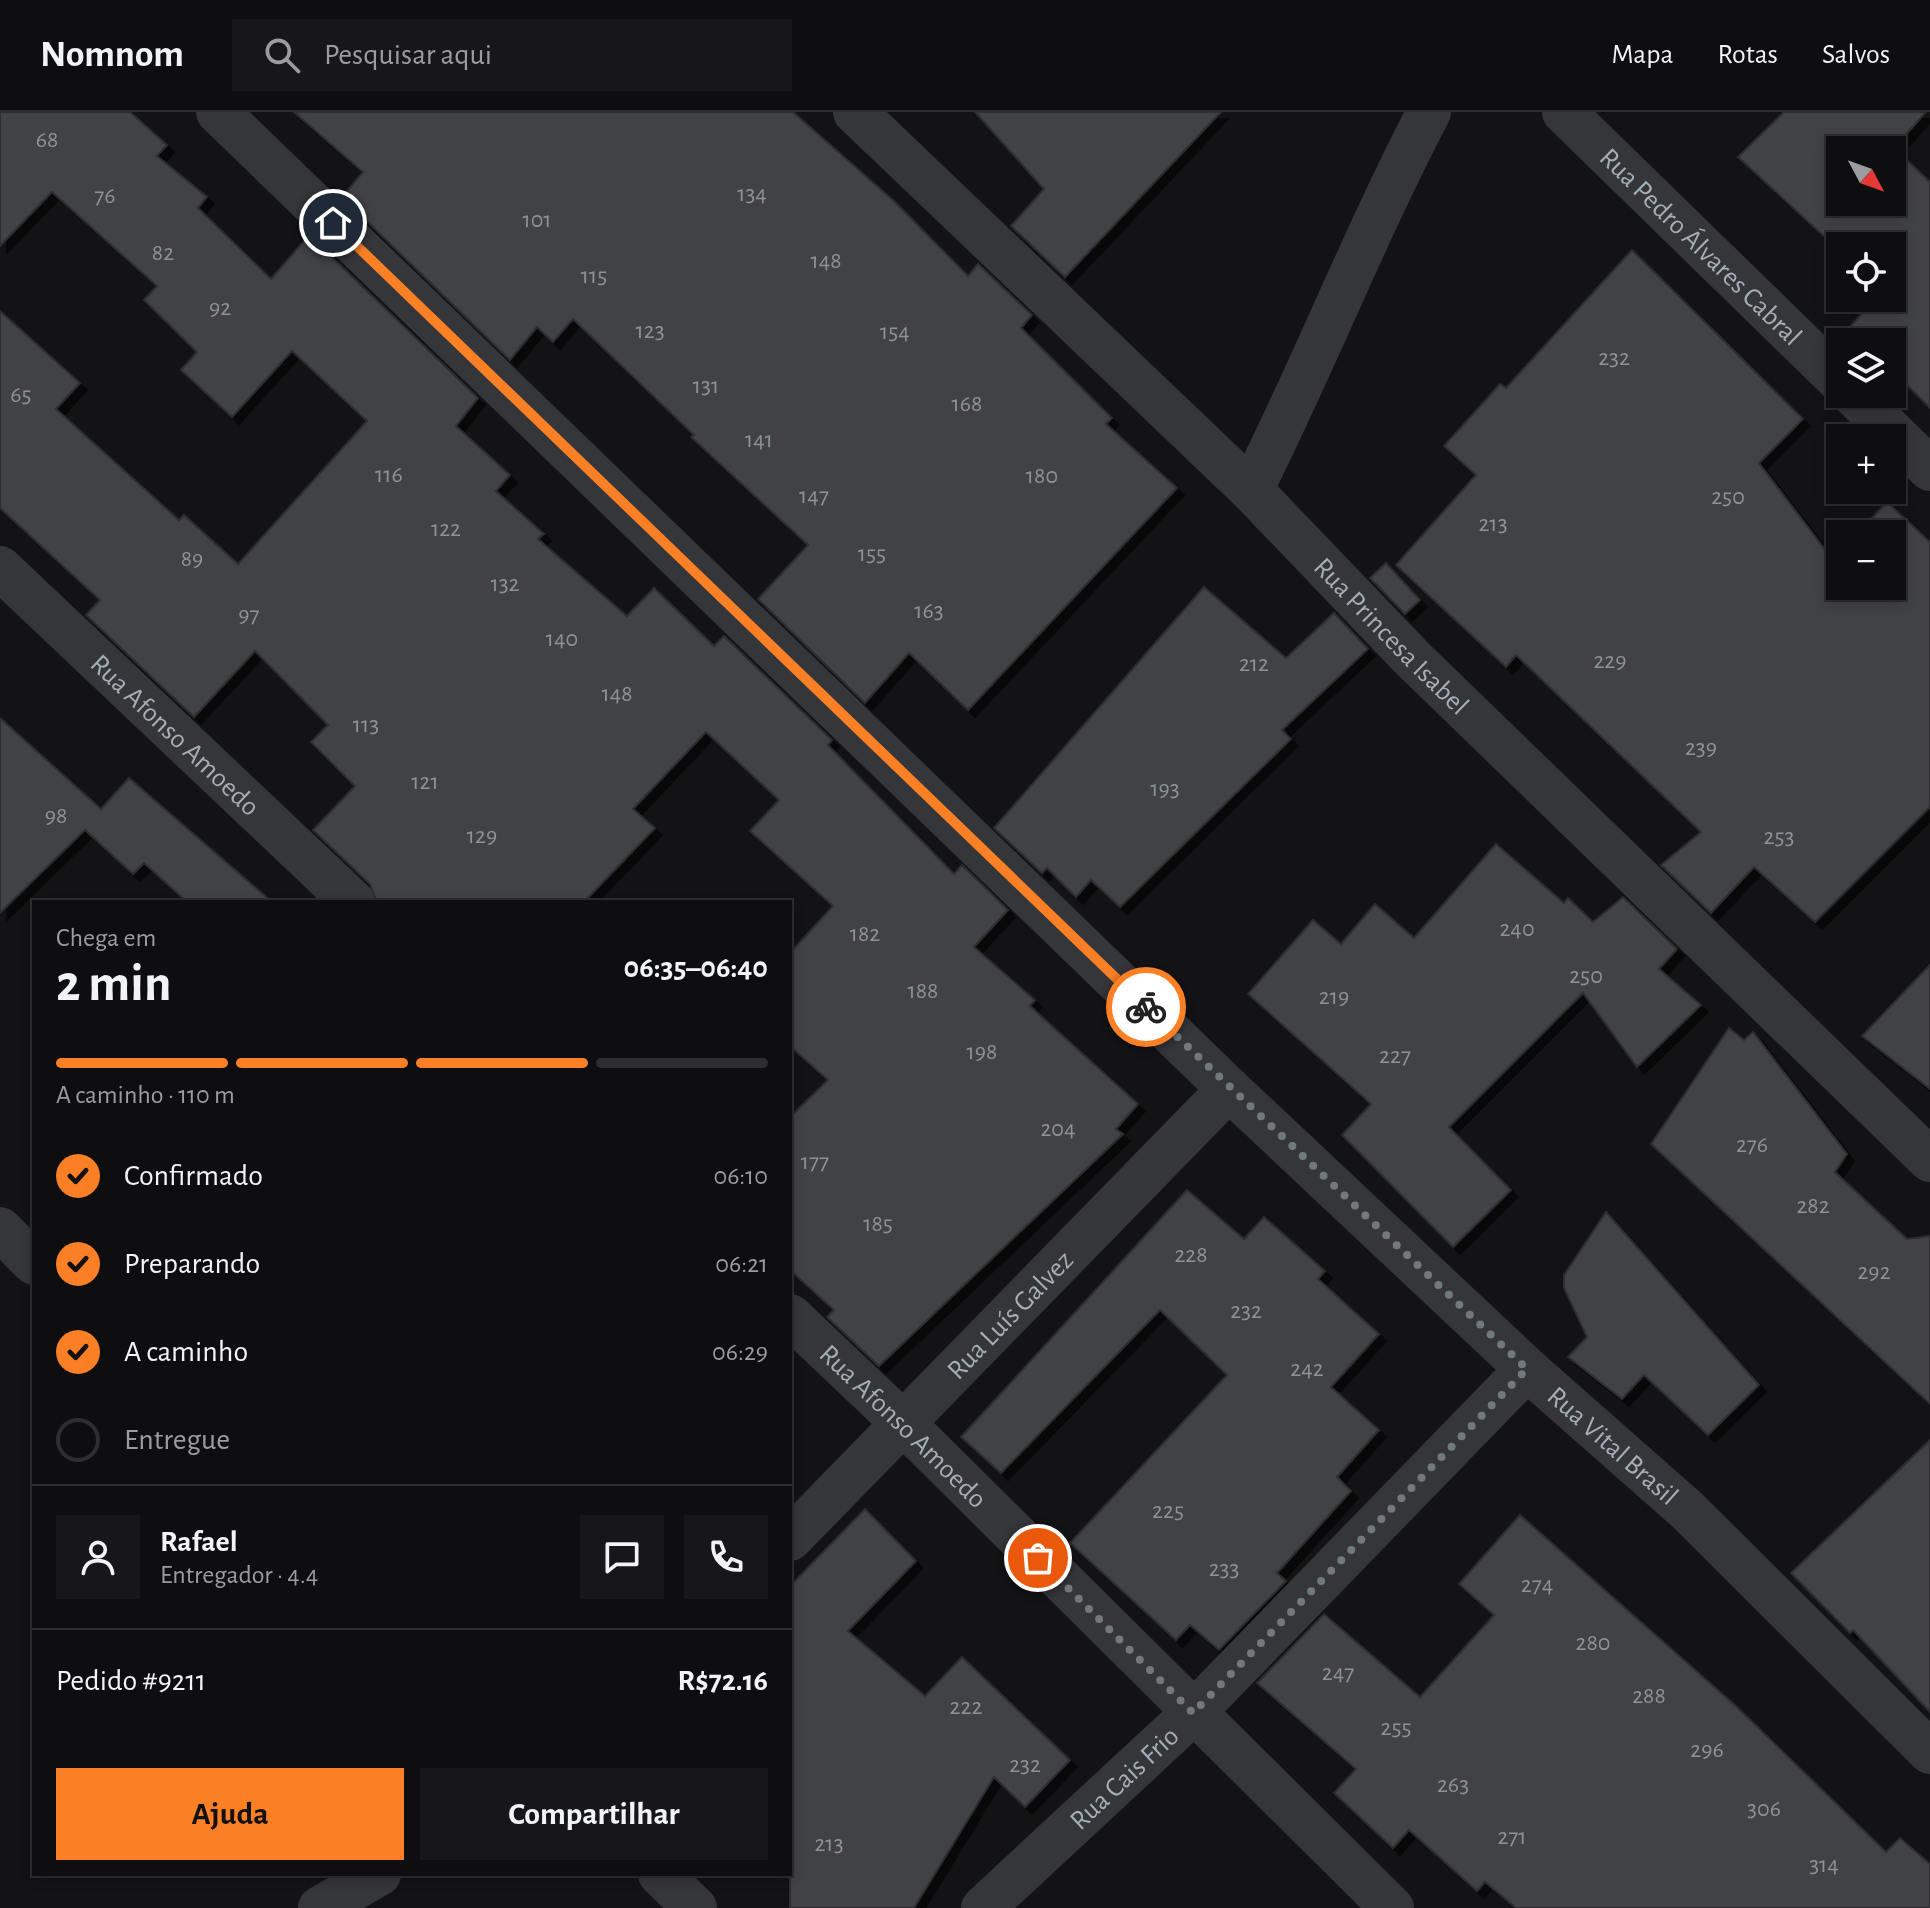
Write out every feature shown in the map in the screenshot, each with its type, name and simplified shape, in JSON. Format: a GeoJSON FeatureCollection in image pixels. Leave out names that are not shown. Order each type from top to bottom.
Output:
{"type":"FeatureCollection","features":[{"type":"Feature","properties":{"kind":"street","name":"Rua Vital Brasil"},"geometry":{"type":"LineString","coordinates":[[218,112],[1229,1089],[1527,1369],[1687,1510],[1930,1752]]}},
{"type":"Feature","properties":{"kind":"street","name":"Rua Princesa Isabel"},"geometry":{"type":"LineString","coordinates":[[855,112],[1251,490],[1412,658],[1930,1160]]}},
{"type":"Feature","properties":{"kind":"street"},"geometry":{"type":"LineString","coordinates":[[1251,490],[1297,398],[1384,198],[1429,112]]}},
{"type":"Feature","properties":{"kind":"street","name":"Rua Pedro Álvares Cabral"},"geometry":{"type":"LineString","coordinates":[[1564,112],[1826,367]]}},
{"type":"Feature","properties":{"kind":"street"},"geometry":{"type":"LineString","coordinates":[[1867,408],[1930,469]]}},
{"type":"Feature","properties":{"kind":"street","name":"Rua Afonso Amoedo"},"geometry":{"type":"LineString","coordinates":[[0,568],[351,900]]}},
{"type":"Feature","properties":{"kind":"street","name":"Rua Luís Galvez"},"geometry":{"type":"LineString","coordinates":[[792,1537],[905,1425],[1229,1089]]}},
{"type":"Feature","properties":{"kind":"street"},"geometry":{"type":"LineString","coordinates":[[0,1229],[32,1261]]}},
{"type":"Feature","properties":{"kind":"street","name":"Rua Afonso Amoedo"},"geometry":{"type":"LineString","coordinates":[[792,1318],[905,1425],[1392,1908]]}},
{"type":"Feature","properties":{"kind":"street","name":"Rua Cais Frio"},"geometry":{"type":"LineString","coordinates":[[983,1908],[1193,1713],[1527,1369]]}},
{"type":"Feature","properties":{"kind":"street"},"geometry":{"type":"LineString","coordinates":[[320,1908],[376,1876]]}},
{"type":"Feature","properties":{"kind":"street"},"geometry":{"type":"LineString","coordinates":[[662,1876],[695,1908]]}},
{"type":"Feature","properties":{"kind":"building"},"geometry":{"type":"Polygon","coordinates":[[[0,112],[130,112],[167,145],[157,156],[207,197],[198,208],[271,279],[309,235],[478,398],[456,426],[510,475],[496,491],[544,534],[538,539],[627,616],[654,588],[714,646],[724,636],[832,740],[828,745],[954,874],[962,865],[1008,910],[974,947],[1035,1000],[1030,1006],[1138,1104],[1116,1129],[1123,1134],[879,1366],[827,1317],[834,1310],[792,1272],[792,1115],[828,1080],[792,1048],[792,951],[833,906],[750,831],[779,800],[706,732],[633,809],[655,828],[586,900],[376,900],[370,884],[313,830],[355,786],[311,742],[328,725],[255,651],[194,717],[86,615],[100,600],[0,508],[0,311],[80,383],[56,409],[179,520],[184,515],[238,564],[367,421],[292,351],[232,417],[181,370],[197,352],[144,300],[157,286],[52,192],[0,246],[0,112]]]}},
{"type":"Feature","properties":{"kind":"building"},"geometry":{"type":"Polygon","coordinates":[[[294,112],[793,112],[894,201],[968,276],[978,264],[1032,315],[1021,328],[1112,418],[1106,424],[1177,488],[968,710],[909,653],[865,703],[758,599],[808,545],[691,437],[694,435],[573,319],[553,342],[537,327],[510,360],[342,197],[363,172],[294,112]]]}},
{"type":"Feature","properties":{"kind":"building"},"geometry":{"type":"Polygon","coordinates":[[[975,112],[1221,112],[1065,277],[1011,226],[1044,189],[975,112]]]}},
{"type":"Feature","properties":{"kind":"building"},"geometry":{"type":"Polygon","coordinates":[[[1784,112],[1926,112],[1905,136],[1826,136],[1826,216],[1906,216],[1906,159],[1930,182],[1930,408],[1906,384],[1906,328],[1849,328],[1863,312],[1906,312],[1906,232],[1826,232],[1826,238],[1738,157],[1784,112]]]}},
{"type":"Feature","properties":{"kind":"building"},"geometry":{"type":"Polygon","coordinates":[[[1632,250],[1803,419],[1759,463],[1826,551],[1826,600],[1906,600],[1906,520],[1870,520],[1885,504],[1889,504],[1930,542],[1930,807],[1815,922],[1754,867],[1711,913],[1661,865],[1701,832],[1516,655],[1506,667],[1396,565],[1476,475],[1444,446],[1500,384],[1506,388],[1632,250]]]}},
{"type":"Feature","properties":{"kind":"building"},"geometry":{"type":"Polygon","coordinates":[[[1386,563],[1420,600],[1405,614],[1370,578],[1386,563]]]}},
{"type":"Feature","properties":{"kind":"building"},"geometry":{"type":"Polygon","coordinates":[[[1204,587],[1286,658],[1334,613],[1368,649],[1282,730],[1291,739],[1120,907],[1091,880],[1076,897],[1047,868],[1042,873],[994,828],[1204,587]]]}},
{"type":"Feature","properties":{"kind":"building"},"geometry":{"type":"Polygon","coordinates":[[[0,718],[101,809],[129,778],[270,900],[185,900],[144,863],[133,874],[85,830],[0,913],[0,718]]]}},
{"type":"Feature","properties":{"kind":"building"},"geometry":{"type":"Polygon","coordinates":[[[1496,844],[1564,903],[1568,898],[1593,922],[1623,897],[1677,949],[1659,969],[1701,1005],[1637,1067],[1583,993],[1449,1127],[1511,1190],[1453,1247],[1342,1135],[1371,1104],[1248,994],[1313,920],[1341,944],[1375,904],[1414,938],[1496,844]]]}},
{"type":"Feature","properties":{"kind":"building"},"geometry":{"type":"Polygon","coordinates":[[[1930,965],[1930,1089],[1862,1036],[1930,965]]]}},
{"type":"Feature","properties":{"kind":"building"},"geometry":{"type":"Polygon","coordinates":[[[1729,1028],[1744,1040],[1753,1032],[1847,1154],[1835,1172],[1907,1239],[1930,1236],[1930,1404],[1651,1144],[1729,1028]]]}},
{"type":"Feature","properties":{"kind":"building"},"geometry":{"type":"Polygon","coordinates":[[[1187,1190],[1244,1239],[1264,1217],[1325,1271],[1318,1279],[1379,1334],[1331,1387],[1379,1430],[1337,1477],[1351,1491],[1277,1573],[1286,1581],[1219,1650],[1190,1625],[1176,1640],[1070,1543],[1227,1375],[1160,1310],[1001,1473],[961,1437],[1187,1190]]]}},
{"type":"Feature","properties":{"kind":"building"},"geometry":{"type":"Polygon","coordinates":[[[1606,1212],[1759,1385],[1708,1435],[1644,1375],[1622,1399],[1568,1357],[1587,1337],[1564,1288],[1564,1275],[1606,1212]]]}},
{"type":"Feature","properties":{"kind":"building"},"geometry":{"type":"Polygon","coordinates":[[[1930,1440],[1930,1712],[1853,1630],[1850,1633],[1791,1573],[1930,1440]]]}},
{"type":"Feature","properties":{"kind":"building"},"geometry":{"type":"Polygon","coordinates":[[[865,1509],[916,1561],[848,1631],[925,1696],[962,1657],[1070,1760],[1025,1807],[994,1777],[914,1908],[790,1908],[792,1584],[865,1509]]]}},
{"type":"Feature","properties":{"kind":"building"},"geometry":{"type":"Polygon","coordinates":[[[1520,1515],[1737,1707],[1886,1852],[1900,1838],[1930,1864],[1930,1908],[1516,1908],[1485,1882],[1477,1891],[1409,1830],[1393,1848],[1334,1793],[1356,1769],[1257,1683],[1324,1614],[1420,1697],[1494,1615],[1459,1584],[1520,1515]]]}},
{"type":"Feature","properties":{"kind":"way so far"},"geometry":{"type":"LineString","coordinates":[[1038,1558],[1193,1713],[1527,1369],[1146,1007]]}},
{"type":"Feature","properties":{"kind":"route"},"geometry":{"type":"LineString","coordinates":[[333,223],[1146,1007]]}}]}
